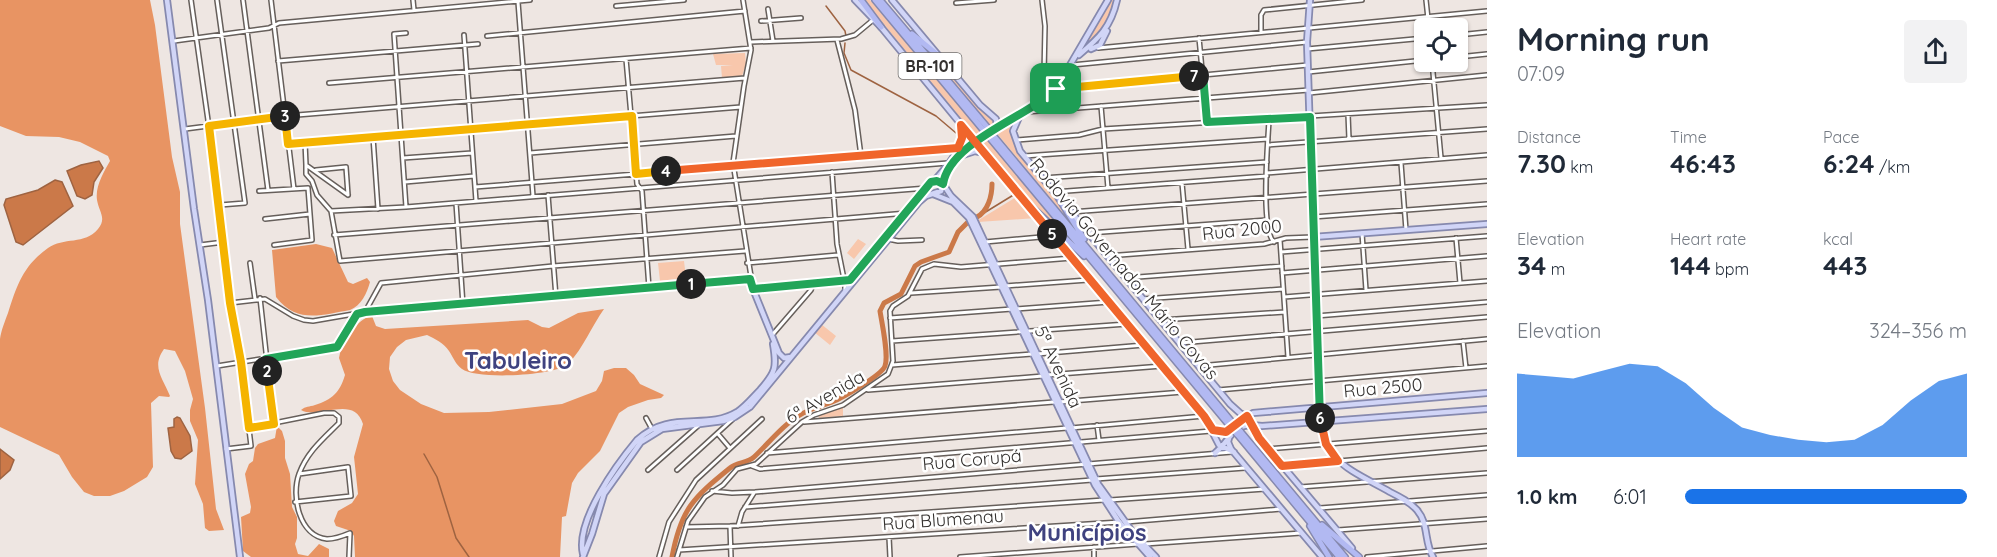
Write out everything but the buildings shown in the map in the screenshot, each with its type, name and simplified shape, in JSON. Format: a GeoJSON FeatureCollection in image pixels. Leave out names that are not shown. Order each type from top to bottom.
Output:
{"type":"FeatureCollection","features":[{"type":"Feature","properties":{"kind":"highway"},"geometry":{"type":"LineString","coordinates":[[861,0],[881,27]]}},
{"type":"Feature","properties":{"kind":"highway","name":"Rodovia Governador Mário Covas"},"geometry":{"type":"LineString","coordinates":[[875,0],[1340,557]]}},
{"type":"Feature","properties":{"kind":"highway","name":"Rodovia Governador Mário Covas"},"geometry":{"type":"LineString","coordinates":[[880,0],[988,133]]}},
{"type":"Feature","properties":{"kind":"highway"},"geometry":{"type":"LineString","coordinates":[[900,23],[939,56]]}},
{"type":"Feature","properties":{"kind":"highway"},"geometry":{"type":"LineString","coordinates":[[1056,195],[1099,266]]}},
{"type":"Feature","properties":{"kind":"highway"},"geometry":{"type":"LineString","coordinates":[[1022,198],[1099,266]]}},
{"type":"Feature","properties":{"kind":"highway","name":"Rodovia Governador Mário Covas"},"geometry":{"type":"LineString","coordinates":[[1235,433],[1345,557]]}},
{"type":"Feature","properties":{"kind":"highway"},"geometry":{"type":"LineString","coordinates":[[1302,512],[1329,557]]}},
{"type":"Feature","properties":{"kind":"highway"},"geometry":{"type":"LineString","coordinates":[[1310,515],[1359,557]]}},
{"type":"Feature","properties":{"kind":"main road"},"geometry":{"type":"LineString","coordinates":[[167,0],[240,557]]}},
{"type":"Feature","properties":{"kind":"main road"},"geometry":{"type":"LineString","coordinates":[[855,0],[881,27],[1204,416],[1221,447],[1234,452]]}},
{"type":"Feature","properties":{"kind":"main road"},"geometry":{"type":"LineString","coordinates":[[892,0],[984,109],[996,118],[997,127]]}},
{"type":"Feature","properties":{"kind":"main road"},"geometry":{"type":"LineString","coordinates":[[583,556],[607,488],[641,442],[662,429],[735,417],[750,407],[919,202],[941,191],[948,168],[975,142],[1046,98],[1056,89],[1108,0]]}},
{"type":"Feature","properties":{"kind":"main road"},"geometry":{"type":"LineString","coordinates":[[1077,56],[1101,36],[1109,23],[1117,0]]}},
{"type":"Feature","properties":{"kind":"main road"},"geometry":{"type":"LineString","coordinates":[[1309,3],[1307,49],[1320,422],[1326,444],[1338,461],[1370,482],[1406,501],[1419,512],[1425,523],[1433,557]]}},
{"type":"Feature","properties":{"kind":"main road"},"geometry":{"type":"LineString","coordinates":[[1022,112],[1013,131],[1024,156],[1218,390],[1240,413],[1247,416],[1259,438],[1359,557]]}},
{"type":"Feature","properties":{"kind":"main road"},"geometry":{"type":"LineString","coordinates":[[791,357],[783,357],[771,335],[753,289],[845,281],[853,278],[948,163],[962,138],[961,125]]}},
{"type":"Feature","properties":{"kind":"main road"},"geometry":{"type":"LineString","coordinates":[[960,156],[973,152],[984,153]]}},
{"type":"Feature","properties":{"kind":"main road"},"geometry":{"type":"LineString","coordinates":[[931,182],[937,181],[943,184]]}},
{"type":"Feature","properties":{"kind":"main road","name":"5ª Avenida"},"geometry":{"type":"LineString","coordinates":[[943,184],[951,196],[971,214],[993,265]]}},
{"type":"Feature","properties":{"kind":"main road","name":"5ª Avenida"},"geometry":{"type":"LineString","coordinates":[[933,194],[951,201],[966,215],[993,265],[1094,479],[1106,500],[1150,557]]}},
{"type":"Feature","properties":{"kind":"main road","name":"Rua 2000"},"geometry":{"type":"LineString","coordinates":[[1313,237],[1487,224]]}},
{"type":"Feature","properties":{"kind":"main road"},"geometry":{"type":"LineString","coordinates":[[583,556],[585,530],[590,512],[597,497],[632,446],[652,429],[668,423],[713,419],[735,413],[749,402],[770,378],[776,364],[771,335]]}},
{"type":"Feature","properties":{"kind":"main road","name":"Rua 2500"},"geometry":{"type":"LineString","coordinates":[[1247,416],[1319,407],[1487,393]]}},
{"type":"Feature","properties":{"kind":"main road"},"geometry":{"type":"LineString","coordinates":[[1214,453],[1241,427],[1252,424],[1262,426],[1487,409]]}},
{"type":"Feature","properties":{"kind":"main road"},"geometry":{"type":"LineString","coordinates":[[1239,422],[1240,413]]}},
{"type":"Feature","properties":{"kind":"main road"},"geometry":{"type":"LineString","coordinates":[[1257,413],[1262,426]]}},
{"type":"Feature","properties":{"kind":"main road"},"geometry":{"type":"LineString","coordinates":[[1213,434],[1226,432],[1247,416]]}},
{"type":"Feature","properties":{"kind":"main road"},"geometry":{"type":"LineString","coordinates":[[1235,433],[1228,442],[1234,452],[1322,557]]}},
{"type":"Feature","properties":{"kind":"main road"},"geometry":{"type":"LineString","coordinates":[[1213,434],[1214,453]]}},
{"type":"Feature","properties":{"kind":"main road"},"geometry":{"type":"LineString","coordinates":[[590,512],[597,514]]}},
{"type":"Feature","properties":{"kind":"main road"},"geometry":{"type":"LineString","coordinates":[[585,530],[593,531]]}},
{"type":"Feature","properties":{"kind":"main road","name":"5ª Avenida"},"geometry":{"type":"LineString","coordinates":[[1140,544],[1156,557]]}},
{"type":"Feature","properties":{"kind":"street"},"geometry":{"type":"LineString","coordinates":[[191,0],[251,446],[226,449]]}},
{"type":"Feature","properties":{"kind":"street"},"geometry":{"type":"LineString","coordinates":[[218,0],[244,203],[220,205]]}},
{"type":"Feature","properties":{"kind":"street"},"geometry":{"type":"LineString","coordinates":[[243,0],[268,190]]}},
{"type":"Feature","properties":{"kind":"street"},"geometry":{"type":"LineString","coordinates":[[271,0],[294,189]]}},
{"type":"Feature","properties":{"kind":"street"},"geometry":{"type":"LineString","coordinates":[[413,0],[414,11]]}},
{"type":"Feature","properties":{"kind":"street"},"geometry":{"type":"LineString","coordinates":[[174,41],[269,28],[279,23],[530,0]]}},
{"type":"Feature","properties":{"kind":"street"},"geometry":{"type":"LineString","coordinates":[[621,0],[619,5],[684,0]]}},
{"type":"Feature","properties":{"kind":"street"},"geometry":{"type":"LineString","coordinates":[[743,0],[751,48],[733,166],[753,289]]}},
{"type":"Feature","properties":{"kind":"street"},"geometry":{"type":"LineString","coordinates":[[956,3],[994,0]]}},
{"type":"Feature","properties":{"kind":"street"},"geometry":{"type":"LineString","coordinates":[[1042,0],[1045,31],[1044,74],[1065,77]]}},
{"type":"Feature","properties":{"kind":"street"},"geometry":{"type":"LineString","coordinates":[[1261,33],[1261,15],[1264,10],[1309,3],[1362,0]]}},
{"type":"Feature","properties":{"kind":"street"},"geometry":{"type":"LineString","coordinates":[[1426,0],[1428,17]]}},
{"type":"Feature","properties":{"kind":"street"},"geometry":{"type":"LineString","coordinates":[[518,1],[533,196]]}},
{"type":"Feature","properties":{"kind":"street"},"geometry":{"type":"LineString","coordinates":[[768,9],[773,41]]}},
{"type":"Feature","properties":{"kind":"street"},"geometry":{"type":"LineString","coordinates":[[487,36],[745,11]]}},
{"type":"Feature","properties":{"kind":"street"},"geometry":{"type":"LineString","coordinates":[[1088,49],[1487,11]]}},
{"type":"Feature","properties":{"kind":"street"},"geometry":{"type":"LineString","coordinates":[[762,21],[801,18]]}},
{"type":"Feature","properties":{"kind":"street"},"geometry":{"type":"LineString","coordinates":[[751,42],[844,39],[855,35],[873,20]]}},
{"type":"Feature","properties":{"kind":"street"},"geometry":{"type":"LineString","coordinates":[[1468,33],[1487,32]]}},
{"type":"Feature","properties":{"kind":"street"},"geometry":{"type":"LineString","coordinates":[[406,33],[394,34],[406,207]]}},
{"type":"Feature","properties":{"kind":"street"},"geometry":{"type":"LineString","coordinates":[[464,35],[476,201]]}},
{"type":"Feature","properties":{"kind":"street"},"geometry":{"type":"LineString","coordinates":[[1199,39],[1207,122]]}},
{"type":"Feature","properties":{"kind":"street"},"geometry":{"type":"LineString","coordinates":[[1307,49],[1414,39]]}},
{"type":"Feature","properties":{"kind":"street"},"geometry":{"type":"LineString","coordinates":[[837,40],[855,110],[861,156]]}},
{"type":"Feature","properties":{"kind":"street"},"geometry":{"type":"LineString","coordinates":[[1072,65],[1307,42]]}},
{"type":"Feature","properties":{"kind":"street"},"geometry":{"type":"LineString","coordinates":[[278,60],[477,44]]}},
{"type":"Feature","properties":{"kind":"street"},"geometry":{"type":"LineString","coordinates":[[329,82],[751,48]]}},
{"type":"Feature","properties":{"kind":"street"},"geometry":{"type":"LineString","coordinates":[[1468,56],[1487,54]]}},
{"type":"Feature","properties":{"kind":"street"},"geometry":{"type":"LineString","coordinates":[[626,59],[636,174],[642,191],[649,288]]}},
{"type":"Feature","properties":{"kind":"street"},"geometry":{"type":"LineString","coordinates":[[1308,72],[1414,61]]}},
{"type":"Feature","properties":{"kind":"street"},"geometry":{"type":"LineString","coordinates":[[1056,89],[1308,65]]}},
{"type":"Feature","properties":{"kind":"street"},"geometry":{"type":"LineString","coordinates":[[1433,72],[1441,159]]}},
{"type":"Feature","properties":{"kind":"street"},"geometry":{"type":"LineString","coordinates":[[1022,112],[1309,91],[1487,75]]}},
{"type":"Feature","properties":{"kind":"street"},"geometry":{"type":"LineString","coordinates":[[185,129],[285,116],[745,78]]}},
{"type":"Feature","properties":{"kind":"street"},"geometry":{"type":"LineString","coordinates":[[1015,140],[1079,135],[1103,129],[1487,105]]}},
{"type":"Feature","properties":{"kind":"street"},"geometry":{"type":"LineString","coordinates":[[1101,106],[1108,188]]}},
{"type":"Feature","properties":{"kind":"street"},"geometry":{"type":"LineString","coordinates":[[288,144],[741,107]]}},
{"type":"Feature","properties":{"kind":"street"},"geometry":{"type":"LineString","coordinates":[[1348,114],[1349,139]]}},
{"type":"Feature","properties":{"kind":"street"},"geometry":{"type":"LineString","coordinates":[[1269,120],[1266,198],[1269,234],[1274,242]]}},
{"type":"Feature","properties":{"kind":"street"},"geometry":{"type":"LineString","coordinates":[[1268,145],[1487,129]]}},
{"type":"Feature","properties":{"kind":"street"},"geometry":{"type":"LineString","coordinates":[[530,153],[736,135]]}},
{"type":"Feature","properties":{"kind":"street"},"geometry":{"type":"LineString","coordinates":[[373,137],[378,208]]}},
{"type":"Feature","properties":{"kind":"street"},"geometry":{"type":"LineString","coordinates":[[1024,156],[1268,139]]}},
{"type":"Feature","properties":{"kind":"street"},"geometry":{"type":"LineString","coordinates":[[304,142],[306,174],[312,181],[318,198],[331,211],[340,261],[908,213]]}},
{"type":"Feature","properties":{"kind":"street"},"geometry":{"type":"LineString","coordinates":[[475,187],[958,148]]}},
{"type":"Feature","properties":{"kind":"street"},"geometry":{"type":"LineString","coordinates":[[403,159],[472,153]]}},
{"type":"Feature","properties":{"kind":"street"},"geometry":{"type":"LineString","coordinates":[[1056,195],[1108,188],[1487,155]]}},
{"type":"Feature","properties":{"kind":"street"},"geometry":{"type":"LineString","coordinates":[[1043,178],[1267,162]]}},
{"type":"Feature","properties":{"kind":"street"},"geometry":{"type":"LineString","coordinates":[[331,211],[406,207],[948,163]]}},
{"type":"Feature","properties":{"kind":"street"},"geometry":{"type":"LineString","coordinates":[[1401,163],[1406,230]]}},
{"type":"Feature","properties":{"kind":"street"},"geometry":{"type":"LineString","coordinates":[[306,165],[348,195],[346,167],[314,170]]}},
{"type":"Feature","properties":{"kind":"street"},"geometry":{"type":"LineString","coordinates":[[832,172],[835,219],[845,291]]}},
{"type":"Feature","properties":{"kind":"street"},"geometry":{"type":"LineString","coordinates":[[405,182],[474,176]]}},
{"type":"Feature","properties":{"kind":"street"},"geometry":{"type":"LineString","coordinates":[[1071,212],[1487,181]]}},
{"type":"Feature","properties":{"kind":"street"},"geometry":{"type":"LineString","coordinates":[[1182,183],[1188,249]]}},
{"type":"Feature","properties":{"kind":"street"},"geometry":{"type":"LineString","coordinates":[[259,192],[308,188],[312,241],[274,245]]}},
{"type":"Feature","properties":{"kind":"street"},"geometry":{"type":"LineString","coordinates":[[334,235],[927,188]]}},
{"type":"Feature","properties":{"kind":"street"},"geometry":{"type":"LineString","coordinates":[[548,195],[556,297]]}},
{"type":"Feature","properties":{"kind":"street"},"geometry":{"type":"LineString","coordinates":[[456,203],[464,305]]}},
{"type":"Feature","properties":{"kind":"street"},"geometry":{"type":"LineString","coordinates":[[1313,217],[1487,204]]}},
{"type":"Feature","properties":{"kind":"street"},"geometry":{"type":"LineString","coordinates":[[265,219],[310,214]]}},
{"type":"Feature","properties":{"kind":"street"},"geometry":{"type":"LineString","coordinates":[[1088,233],[1267,220]]}},
{"type":"Feature","properties":{"kind":"street"},"geometry":{"type":"LineString","coordinates":[[1362,233],[1366,291]]}},
{"type":"Feature","properties":{"kind":"street"},"geometry":{"type":"LineString","coordinates":[[985,242],[1054,236]]}},
{"type":"Feature","properties":{"kind":"street"},"geometry":{"type":"LineString","coordinates":[[1281,252],[1487,236]]}},
{"type":"Feature","properties":{"kind":"street","name":"Rua 2000"},"geometry":{"type":"LineString","coordinates":[[1107,256],[1264,244],[1313,237]]}},
{"type":"Feature","properties":{"kind":"street"},"geometry":{"type":"LineString","coordinates":[[1456,238],[1460,283]]}},
{"type":"Feature","properties":{"kind":"street"},"geometry":{"type":"LineString","coordinates":[[888,239],[922,240]]}},
{"type":"Feature","properties":{"kind":"street"},"geometry":{"type":"LineString","coordinates":[[1280,240],[1288,357]]}},
{"type":"Feature","properties":{"kind":"street"},"geometry":{"type":"LineString","coordinates":[[200,245],[224,242]]}},
{"type":"Feature","properties":{"kind":"street"},"geometry":{"type":"LineString","coordinates":[[365,312],[381,283],[553,266],[745,251]]}},
{"type":"Feature","properties":{"kind":"street"},"geometry":{"type":"LineString","coordinates":[[747,263],[839,255]]}},
{"type":"Feature","properties":{"kind":"street"},"geometry":{"type":"LineString","coordinates":[[1282,273],[1487,256]]}},
{"type":"Feature","properties":{"kind":"street"},"geometry":{"type":"LineString","coordinates":[[1072,258],[961,267],[929,265],[919,273],[911,293],[893,306],[890,311],[892,365],[1144,345]]}},
{"type":"Feature","properties":{"kind":"street"},"geometry":{"type":"LineString","coordinates":[[250,263],[274,424]]}},
{"type":"Feature","properties":{"kind":"street"},"geometry":{"type":"LineString","coordinates":[[1125,278],[1282,266]]}},
{"type":"Feature","properties":{"kind":"street"},"geometry":{"type":"LineString","coordinates":[[230,303],[257,299],[269,300],[302,320],[313,321],[365,312],[750,279]]}},
{"type":"Feature","properties":{"kind":"street"},"geometry":{"type":"LineString","coordinates":[[911,293],[1090,280]]}},
{"type":"Feature","properties":{"kind":"street"},"geometry":{"type":"LineString","coordinates":[[1284,297],[1487,281]]}},
{"type":"Feature","properties":{"kind":"street"},"geometry":{"type":"LineString","coordinates":[[771,335],[811,290],[813,284]]}},
{"type":"Feature","properties":{"kind":"street"},"geometry":{"type":"LineString","coordinates":[[1143,299],[1283,289]]}},
{"type":"Feature","properties":{"kind":"street"},"geometry":{"type":"LineString","coordinates":[[890,318],[1109,302]]}},
{"type":"Feature","properties":{"kind":"street"},"geometry":{"type":"LineString","coordinates":[[1316,316],[1487,302]]}},
{"type":"Feature","properties":{"kind":"street"},"geometry":{"type":"LineString","coordinates":[[1161,320],[1285,312]]}},
{"type":"Feature","properties":{"kind":"street"},"geometry":{"type":"LineString","coordinates":[[215,366],[337,347],[357,314]]}},
{"type":"Feature","properties":{"kind":"street"},"geometry":{"type":"LineString","coordinates":[[1180,343],[1487,317]]}},
{"type":"Feature","properties":{"kind":"street"},"geometry":{"type":"LineString","coordinates":[[891,341],[1127,324]]}},
{"type":"Feature","properties":{"kind":"street"},"geometry":{"type":"LineString","coordinates":[[1198,366],[1487,339]]}},
{"type":"Feature","properties":{"kind":"street"},"geometry":{"type":"LineString","coordinates":[[1463,341],[1466,368]]}},
{"type":"Feature","properties":{"kind":"street","name":"6ª Avenida"},"geometry":{"type":"LineString","coordinates":[[677,557],[686,527],[698,504],[712,491],[723,485],[737,470],[752,466],[802,422],[843,405],[866,390],[884,377],[892,365]]}},
{"type":"Feature","properties":{"kind":"street"},"geometry":{"type":"LineString","coordinates":[[866,390],[1162,366]]}},
{"type":"Feature","properties":{"kind":"street"},"geometry":{"type":"LineString","coordinates":[[1218,390],[1487,366]]}},
{"type":"Feature","properties":{"kind":"street"},"geometry":{"type":"LineString","coordinates":[[802,422],[1183,392]]}},
{"type":"Feature","properties":{"kind":"street"},"geometry":{"type":"LineString","coordinates":[[249,428],[328,413],[336,414],[340,419],[339,423],[316,444],[299,474],[295,491],[302,519],[318,536],[331,539],[350,533],[349,557]]}},
{"type":"Feature","properties":{"kind":"street"},"geometry":{"type":"LineString","coordinates":[[818,414],[818,421]]}},
{"type":"Feature","properties":{"kind":"street"},"geometry":{"type":"LineString","coordinates":[[766,453],[1204,416]]}},
{"type":"Feature","properties":{"kind":"street"},"geometry":{"type":"LineString","coordinates":[[676,470],[735,417]]}},
{"type":"Feature","properties":{"kind":"street"},"geometry":{"type":"LineString","coordinates":[[646,418],[652,429]]}},
{"type":"Feature","properties":{"kind":"street"},"geometry":{"type":"LineString","coordinates":[[659,557],[669,522],[702,472],[762,418]]}},
{"type":"Feature","properties":{"kind":"street"},"geometry":{"type":"LineString","coordinates":[[648,470],[700,423]]}},
{"type":"Feature","properties":{"kind":"street"},"geometry":{"type":"LineString","coordinates":[[1097,425],[1099,440]]}},
{"type":"Feature","properties":{"kind":"street"},"geometry":{"type":"LineString","coordinates":[[1268,449],[1487,431]]}},
{"type":"Feature","properties":{"kind":"street"},"geometry":{"type":"LineString","coordinates":[[718,434],[729,447]]}},
{"type":"Feature","properties":{"kind":"street"},"geometry":{"type":"LineString","coordinates":[[752,466],[760,469],[1099,440],[1213,434]]}},
{"type":"Feature","properties":{"kind":"street"},"geometry":{"type":"LineString","coordinates":[[1282,466],[1487,448]]}},
{"type":"Feature","properties":{"kind":"street","name":"Rua Corupá"},"geometry":{"type":"LineString","coordinates":[[712,491],[732,494],[1234,452]]}},
{"type":"Feature","properties":{"kind":"street"},"geometry":{"type":"LineString","coordinates":[[296,502],[351,496],[348,467],[299,474]]}},
{"type":"Feature","properties":{"kind":"street"},"geometry":{"type":"LineString","coordinates":[[745,507],[1247,468]]}},
{"type":"Feature","properties":{"kind":"street"},"geometry":{"type":"LineString","coordinates":[[1300,487],[1487,473]]}},
{"type":"Feature","properties":{"kind":"street"},"geometry":{"type":"LineString","coordinates":[[686,527],[738,526],[1265,489]]}},
{"type":"Feature","properties":{"kind":"street"},"geometry":{"type":"LineString","coordinates":[[738,526],[745,507],[755,492]]}},
{"type":"Feature","properties":{"kind":"street"},"geometry":{"type":"LineString","coordinates":[[1318,508],[1487,495]]}},
{"type":"Feature","properties":{"kind":"street","name":"Rua Blumenau"},"geometry":{"type":"LineString","coordinates":[[678,550],[1122,522],[1282,509]]}},
{"type":"Feature","properties":{"kind":"street"},"geometry":{"type":"LineString","coordinates":[[1336,530],[1487,519]]}},
{"type":"Feature","properties":{"kind":"street"},"geometry":{"type":"LineString","coordinates":[[730,526],[731,557]]}},
{"type":"Feature","properties":{"kind":"street"},"geometry":{"type":"LineString","coordinates":[[960,557],[1301,533]]}},
{"type":"Feature","properties":{"kind":"street"},"geometry":{"type":"LineString","coordinates":[[889,537],[890,557]]}},
{"type":"Feature","properties":{"kind":"street"},"geometry":{"type":"LineString","coordinates":[[1367,557],[1487,546]]}},
{"type":"Feature","properties":{"kind":"street"},"geometry":{"type":"LineString","coordinates":[[1094,548],[1094,557]]}},
{"type":"Feature","properties":{"kind":"shaded area"},"geometry":{"type":"Polygon","coordinates":[[[0,0],[150,0],[172,157],[180,192],[180,224],[216,509],[224,530],[209,531],[205,528],[203,504],[195,484],[198,440],[190,421],[193,399],[185,371],[175,351],[164,349],[158,361],[158,367],[170,396],[159,396],[151,403],[153,467],[147,477],[124,491],[110,496],[94,496],[84,492],[59,455],[0,427],[0,339],[18,285],[32,262],[48,248],[87,237],[101,225],[97,190],[110,161],[108,156],[80,142],[59,137],[26,136],[0,126],[0,0]]]}},
{"type":"Feature","properties":{"kind":"shaded area"},"geometry":{"type":"Polygon","coordinates":[[[864,0],[870,0],[983,133],[975,139],[864,0]]]}},
{"type":"Feature","properties":{"kind":"shaded area"},"geometry":{"type":"Polygon","coordinates":[[[1110,0],[1115,0],[1109,17],[1093,42],[1090,41],[1088,38],[1110,0]]]}},
{"type":"Feature","properties":{"kind":"shaded area"},"geometry":{"type":"Polygon","coordinates":[[[923,45],[945,66],[982,110],[994,119],[990,126],[923,45]]]}},
{"type":"Feature","properties":{"kind":"shaded area"},"geometry":{"type":"Polygon","coordinates":[[[745,53],[746,64],[742,76],[722,78],[721,66],[733,65],[716,65],[713,54],[745,53]]]}},
{"type":"Feature","properties":{"kind":"shaded area"},"geometry":{"type":"Polygon","coordinates":[[[1011,123],[1014,143],[1020,153],[1059,201],[1077,230],[994,130],[1011,123]]]}},
{"type":"Feature","properties":{"kind":"shaded area"},"geometry":{"type":"Polygon","coordinates":[[[986,138],[1077,247],[1023,197],[988,154],[977,145],[986,138]]]}},
{"type":"Feature","properties":{"kind":"shaded area"},"geometry":{"type":"Polygon","coordinates":[[[99,161],[103,168],[94,182],[92,195],[85,199],[77,196],[67,171],[99,161]]]}},
{"type":"Feature","properties":{"kind":"shaded area"},"geometry":{"type":"Polygon","coordinates":[[[55,180],[62,182],[73,206],[23,245],[16,242],[4,205],[6,199],[38,190],[55,180]]]}},
{"type":"Feature","properties":{"kind":"shaded area"},"geometry":{"type":"Polygon","coordinates":[[[1018,196],[1036,218],[977,221],[1018,196]]]}},
{"type":"Feature","properties":{"kind":"shaded area"},"geometry":{"type":"Polygon","coordinates":[[[858,239],[866,244],[854,259],[847,253],[858,239]]]}},
{"type":"Feature","properties":{"kind":"shaded area"},"geometry":{"type":"Polygon","coordinates":[[[316,244],[332,248],[348,282],[353,284],[367,278],[370,282],[363,299],[354,308],[310,316],[292,311],[276,297],[272,250],[316,244]]]}},
{"type":"Feature","properties":{"kind":"shaded area"},"geometry":{"type":"Polygon","coordinates":[[[684,261],[686,278],[660,281],[658,263],[684,261]]]}},
{"type":"Feature","properties":{"kind":"shaded area"},"geometry":{"type":"Polygon","coordinates":[[[604,309],[579,351],[569,363],[550,371],[517,375],[483,375],[470,372],[462,369],[456,363],[445,346],[427,335],[406,340],[390,357],[389,369],[393,381],[400,390],[421,404],[444,413],[489,412],[562,404],[596,391],[602,381],[604,371],[614,368],[626,368],[640,384],[664,395],[661,398],[628,407],[619,413],[600,451],[578,473],[572,483],[566,516],[562,517],[560,557],[355,557],[354,536],[351,531],[336,526],[334,521],[338,511],[352,503],[358,494],[354,457],[363,424],[358,415],[344,409],[317,412],[301,410],[326,401],[338,391],[345,375],[339,358],[340,353],[349,335],[361,321],[372,316],[376,326],[385,329],[528,320],[549,328],[578,313],[604,309]]]}},
{"type":"Feature","properties":{"kind":"shaded area"},"geometry":{"type":"Polygon","coordinates":[[[821,324],[836,336],[830,345],[814,332],[821,324]]]}},
{"type":"Feature","properties":{"kind":"shaded area"},"geometry":{"type":"Polygon","coordinates":[[[843,407],[843,416],[819,418],[818,415],[843,407]]]}},
{"type":"Feature","properties":{"kind":"shaded area"},"geometry":{"type":"Polygon","coordinates":[[[180,418],[190,436],[192,451],[181,459],[175,458],[171,451],[168,428],[174,427],[174,419],[180,418]]]}},
{"type":"Feature","properties":{"kind":"shaded area"},"geometry":{"type":"Polygon","coordinates":[[[277,426],[282,431],[285,441],[292,507],[297,517],[295,544],[298,554],[308,556],[319,544],[329,549],[329,557],[251,557],[243,551],[241,517],[250,513],[251,507],[245,474],[249,464],[253,461],[255,448],[258,444],[275,438],[277,426]]]}},
{"type":"Feature","properties":{"kind":"shaded area"},"geometry":{"type":"Polygon","coordinates":[[[0,449],[14,460],[10,470],[0,479],[0,449]]]}},
{"type":"Feature","properties":{"kind":"waterway"},"geometry":{"type":"LineString","coordinates":[[826,6],[845,31],[846,36]]}},
{"type":"Feature","properties":{"kind":"waterway"},"geometry":{"type":"LineString","coordinates":[[845,43],[844,53],[851,70],[936,116],[956,133]]}},
{"type":"Feature","properties":{"kind":"waterway"},"geometry":{"type":"LineString","coordinates":[[977,217],[989,203],[992,184]]}},
{"type":"Feature","properties":{"kind":"waterway"},"geometry":{"type":"LineString","coordinates":[[984,213],[1015,194]]}},
{"type":"Feature","properties":{"kind":"waterway"},"geometry":{"type":"LineString","coordinates":[[672,557],[680,527],[690,506],[707,488],[733,466],[752,459],[794,419],[844,396],[882,370],[885,366],[886,355],[880,311],[884,303],[901,294],[915,266],[949,252],[958,232],[967,223]]}},
{"type":"Feature","properties":{"kind":"waterway"},"geometry":{"type":"LineString","coordinates":[[424,454],[437,477],[456,538],[469,557]]}},
{"type":"Feature","properties":{"kind":"district","name":"Tabuleiro"},"geometry":{"type":"Point","coordinates":[518,361]}},
{"type":"Feature","properties":{"kind":"district","name":"Municípios"},"geometry":{"type":"Point","coordinates":[1087,533]}},
{"type":"Feature","properties":{"kind":"route"},"geometry":{"type":"LineString","coordinates":[[1056,89],[1046,98],[975,142],[948,168],[943,184],[937,181],[931,182],[908,213],[850,280],[753,289],[750,279],[365,312],[357,314],[337,347],[266,359],[274,424],[249,428],[241,362],[225,267],[224,242],[209,126],[285,116],[288,144],[632,116],[636,174],[958,148],[962,138],[961,125],[968,133],[975,142],[984,153],[1204,416],[1213,430],[1226,432],[1247,416],[1259,438],[1282,466],[1338,461],[1326,444],[1319,407],[1310,117],[1207,122],[1203,75],[1056,89]]}}]}
